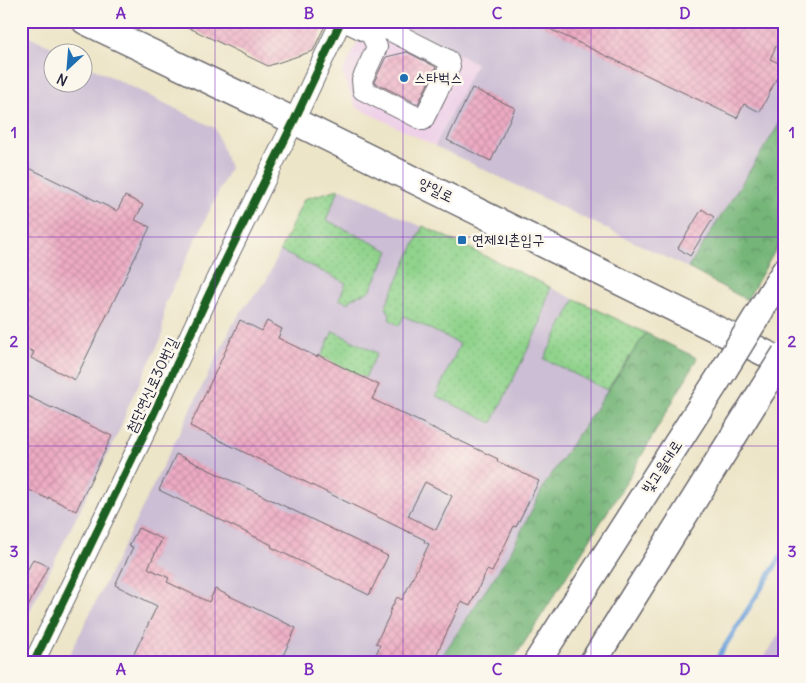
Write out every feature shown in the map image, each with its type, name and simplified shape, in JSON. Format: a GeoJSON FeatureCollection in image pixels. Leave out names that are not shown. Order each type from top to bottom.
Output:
{"type":"FeatureCollection","features":[{"type":"Feature","properties":{"kind":"main road","name":"양일로"},"geometry":{"type":"LineString","coordinates":[[85,21],[294,121],[785,363]]}},
{"type":"Feature","properties":{"kind":"main road","name":"빛고을대로"},"geometry":{"type":"LineString","coordinates":[[537,662],[724,370],[785,271]]}},
{"type":"Feature","properties":{"kind":"main road"},"geometry":{"type":"LineString","coordinates":[[593,662],[785,354]]}},
{"type":"Feature","properties":{"kind":"street","name":"첨단연신로30번길"},"geometry":{"type":"LineString","coordinates":[[34,662],[149,424],[210,292],[343,21]]}},
{"type":"Feature","properties":{"kind":"street"},"geometry":{"type":"LineString","coordinates":[[343,21],[371,34],[377,47],[362,80],[363,90],[423,120],[450,66],[448,60],[370,21]]}},
{"type":"Feature","properties":{"kind":"shaded area"},"geometry":{"type":"Polygon","coordinates":[[[368,21],[392,21],[476,63],[435,146],[356,107],[342,73],[368,21]]]}},
{"type":"Feature","properties":{"kind":"shaded area"},"geometry":{"type":"Polygon","coordinates":[[[392,21],[785,21],[785,115],[688,268],[435,146],[476,63],[392,21]]]}},
{"type":"Feature","properties":{"kind":"shaded area"},"geometry":{"type":"Polygon","coordinates":[[[21,32],[42,42],[42,92],[92,92],[92,67],[215,128],[230,168],[165,304],[162,337],[130,402],[120,429],[21,629],[21,32]]]}},
{"type":"Feature","properties":{"kind":"shaded area"},"geometry":{"type":"Polygon","coordinates":[[[342,189],[646,333],[545,484],[509,555],[438,662],[66,662],[233,324],[266,281],[304,199],[342,189]]]}},
{"type":"Feature","properties":{"kind":"shaded area"},"geometry":{"type":"Polygon","coordinates":[[[785,625],[785,662],[761,662],[785,625]]]}},
{"type":"Feature","properties":{"kind":"green space"},"geometry":{"type":"Polygon","coordinates":[[[785,115],[785,232],[747,300],[688,268],[785,115]]]}},
{"type":"Feature","properties":{"kind":"green space"},"geometry":{"type":"Polygon","coordinates":[[[339,189],[326,220],[389,251],[370,291],[352,298],[349,303],[339,299],[346,283],[280,251],[304,199],[339,189]]]}},
{"type":"Feature","properties":{"kind":"green space"},"geometry":{"type":"Polygon","coordinates":[[[423,226],[550,287],[540,324],[492,423],[436,396],[460,344],[404,316],[399,326],[389,319],[390,314],[385,307],[423,226]]]}},
{"type":"Feature","properties":{"kind":"green space"},"geometry":{"type":"Polygon","coordinates":[[[575,299],[646,333],[607,390],[544,359],[575,299]]]}},
{"type":"Feature","properties":{"kind":"green space"},"geometry":{"type":"Polygon","coordinates":[[[333,331],[377,353],[365,378],[321,357],[333,331]]]}},
{"type":"Feature","properties":{"kind":"green space"},"geometry":{"type":"Polygon","coordinates":[[[646,333],[697,358],[627,481],[512,662],[438,662],[509,555],[545,484],[646,333]]]}},
{"type":"Feature","properties":{"kind":"building"},"geometry":{"type":"Polygon","coordinates":[[[175,21],[327,21],[313,51],[268,66],[175,21]]]}},
{"type":"Feature","properties":{"kind":"building"},"geometry":{"type":"Polygon","coordinates":[[[533,21],[785,21],[785,28],[770,59],[783,65],[760,112],[744,104],[737,118],[533,21]]]}},
{"type":"Feature","properties":{"kind":"building","name":"스타벅스"},"geometry":{"type":"Polygon","coordinates":[[[407,52],[436,67],[418,104],[374,82],[386,57],[407,52]]]}},
{"type":"Feature","properties":{"kind":"building"},"geometry":{"type":"Polygon","coordinates":[[[472,88],[515,108],[491,161],[447,140],[472,88]]]}},
{"type":"Feature","properties":{"kind":"building"},"geometry":{"type":"Polygon","coordinates":[[[21,164],[117,211],[125,196],[143,205],[135,220],[150,227],[75,380],[31,358],[34,352],[21,346],[21,164]]]}},
{"type":"Feature","properties":{"kind":"building"},"geometry":{"type":"Polygon","coordinates":[[[702,209],[714,217],[690,256],[678,248],[702,209]]]}},
{"type":"Feature","properties":{"kind":"building"},"geometry":{"type":"Polygon","coordinates":[[[240,320],[262,331],[267,321],[282,329],[278,338],[379,385],[372,399],[498,459],[497,461],[539,481],[516,527],[514,526],[492,572],[487,570],[470,606],[461,602],[433,662],[386,662],[375,657],[380,645],[376,643],[397,597],[402,600],[429,544],[424,542],[425,540],[190,426],[240,320]],[[425,482],[408,516],[436,530],[452,496],[425,482]]]}},
{"type":"Feature","properties":{"kind":"building"},"geometry":{"type":"Polygon","coordinates":[[[21,393],[112,436],[76,511],[21,486],[21,393]]]}},
{"type":"Feature","properties":{"kind":"building"},"geometry":{"type":"Polygon","coordinates":[[[176,454],[388,556],[369,595],[159,490],[176,454]]]}},
{"type":"Feature","properties":{"kind":"building"},"geometry":{"type":"Polygon","coordinates":[[[138,528],[162,539],[148,568],[169,578],[167,582],[209,602],[215,589],[296,628],[280,662],[130,662],[157,606],[115,585],[133,547],[129,546],[138,528]]]}},
{"type":"Feature","properties":{"kind":"building"},"geometry":{"type":"Polygon","coordinates":[[[33,559],[48,566],[21,621],[21,584],[33,559]]]}},
{"type":"Feature","properties":{"kind":"waterway"},"geometry":{"type":"LineString","coordinates":[[715,662],[785,550]]}},
{"type":"Feature","properties":{"kind":"cycle path"},"geometry":{"type":"LineString","coordinates":[[34,662],[341,21]]}},
{"type":"Feature","properties":{"kind":"place","name":"스타벅스"},"geometry":{"type":"Point","coordinates":[404,78]}},
{"type":"Feature","properties":{"kind":"place","name":"연제외촌입구"},"geometry":{"type":"Point","coordinates":[462,240]}}]}
